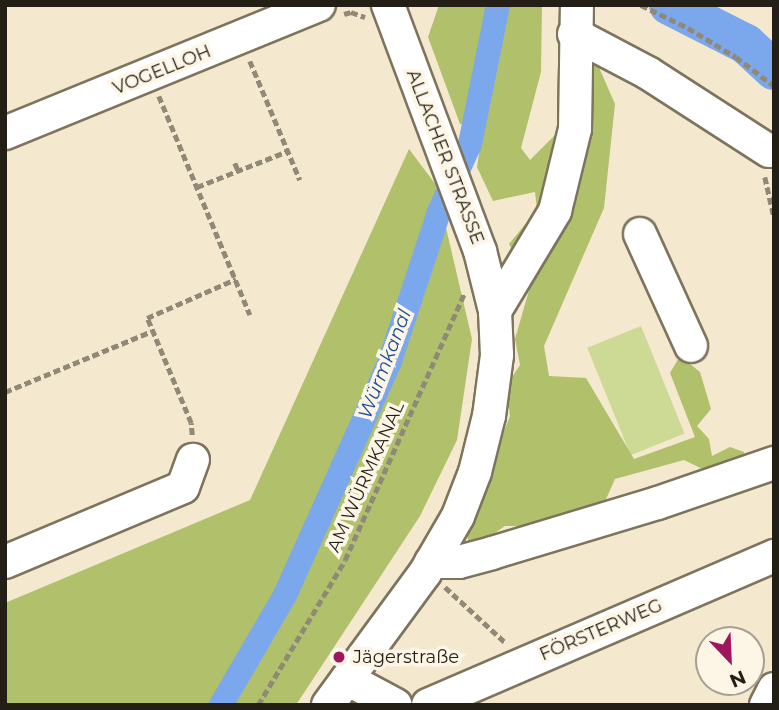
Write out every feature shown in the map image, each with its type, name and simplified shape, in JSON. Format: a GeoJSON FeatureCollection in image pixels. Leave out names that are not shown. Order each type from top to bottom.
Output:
{"type":"FeatureCollection","features":[{"type":"Feature","properties":{"kind":"street","name":"VOGELLOH"},"geometry":{"type":"LineString","coordinates":[[5,134],[240,38],[328,11]]}},
{"type":"Feature","properties":{"kind":"street","name":"ALLACHER STRASSE"},"geometry":{"type":"LineString","coordinates":[[328,705],[347,679],[438,575],[475,472],[489,416],[497,355],[483,304],[468,214],[432,119],[379,12]]}},
{"type":"Feature","properties":{"kind":"street"},"geometry":{"type":"LineString","coordinates":[[575,20],[648,73],[769,150]]}},
{"type":"Feature","properties":{"kind":"street"},"geometry":{"type":"LineString","coordinates":[[483,304],[555,211],[575,129],[575,20]]}},
{"type":"Feature","properties":{"kind":"street"},"geometry":{"type":"LineString","coordinates":[[640,234],[691,345]]}},
{"type":"Feature","properties":{"kind":"street"},"geometry":{"type":"LineString","coordinates":[[5,562],[183,486],[193,460]]}},
{"type":"Feature","properties":{"kind":"street"},"geometry":{"type":"LineString","coordinates":[[438,575],[459,562],[658,503],[774,463]]}},
{"type":"Feature","properties":{"kind":"street","name":"FÖRSTERWEG"},"geometry":{"type":"LineString","coordinates":[[428,705],[774,556]]}},
{"type":"Feature","properties":{"kind":"street"},"geometry":{"type":"LineString","coordinates":[[347,679],[396,705]]}},
{"type":"Feature","properties":{"kind":"street"},"geometry":{"type":"LineString","coordinates":[[766,705],[774,689]]}},
{"type":"Feature","properties":{"kind":"path"},"geometry":{"type":"LineString","coordinates":[[641,5],[736,57],[774,86]]}},
{"type":"Feature","properties":{"kind":"path"},"geometry":{"type":"LineString","coordinates":[[328,11],[379,12]]}},
{"type":"Feature","properties":{"kind":"path"},"geometry":{"type":"LineString","coordinates":[[240,38],[300,180]]}},
{"type":"Feature","properties":{"kind":"path"},"geometry":{"type":"LineString","coordinates":[[150,75],[250,314]]}},
{"type":"Feature","properties":{"kind":"path"},"geometry":{"type":"LineString","coordinates":[[197,187],[288,150]]}},
{"type":"Feature","properties":{"kind":"path"},"geometry":{"type":"LineString","coordinates":[[769,150],[764,175],[774,217]]}},
{"type":"Feature","properties":{"kind":"path"},"geometry":{"type":"LineString","coordinates":[[235,163],[238,170]]}},
{"type":"Feature","properties":{"kind":"path"},"geometry":{"type":"LineString","coordinates":[[193,460],[191,423],[147,318],[236,279]]}},
{"type":"Feature","properties":{"kind":"path","name":"AM WÜRMKANAL"},"geometry":{"type":"LineString","coordinates":[[258,705],[345,560],[468,282],[483,304]]}},
{"type":"Feature","properties":{"kind":"path"},"geometry":{"type":"LineString","coordinates":[[5,391],[152,331]]}},
{"type":"Feature","properties":{"kind":"path"},"geometry":{"type":"LineString","coordinates":[[438,575],[527,662]]}},
{"type":"Feature","properties":{"kind":"green space"},"geometry":{"type":"Polygon","coordinates":[[[439,5],[542,5],[541,72],[521,148],[530,160],[561,129],[587,150],[592,134],[579,72],[585,62],[597,63],[615,104],[604,208],[544,346],[549,376],[586,378],[634,459],[695,437],[670,373],[680,356],[700,372],[711,409],[697,426],[709,439],[712,456],[730,447],[744,452],[743,464],[717,476],[684,460],[615,479],[599,515],[543,526],[505,526],[470,550],[466,530],[510,416],[506,386],[520,365],[515,339],[536,266],[517,258],[509,244],[537,210],[535,192],[493,201],[477,167],[483,126],[460,124],[428,37],[439,5]]]}},
{"type":"Feature","properties":{"kind":"green space"},"geometry":{"type":"Polygon","coordinates":[[[409,149],[436,185],[472,339],[457,440],[420,516],[296,705],[5,705],[5,603],[250,500],[409,149]]]}},
{"type":"Feature","properties":{"kind":"green space"},"geometry":{"type":"Polygon","coordinates":[[[641,326],[684,434],[631,455],[587,348],[641,326]]]}},
{"type":"Feature","properties":{"kind":"waterway","name":"Würmkanal"},"geometry":{"type":"LineString","coordinates":[[221,705],[285,595],[390,361],[439,212],[470,144],[498,5]]}},
{"type":"Feature","properties":{"kind":"waterway"},"geometry":{"type":"LineString","coordinates":[[669,5],[746,44],[774,70]]}},
{"type":"Feature","properties":{"kind":"place","name":"Jägerstraße"},"geometry":{"type":"Point","coordinates":[339,657]}}]}
